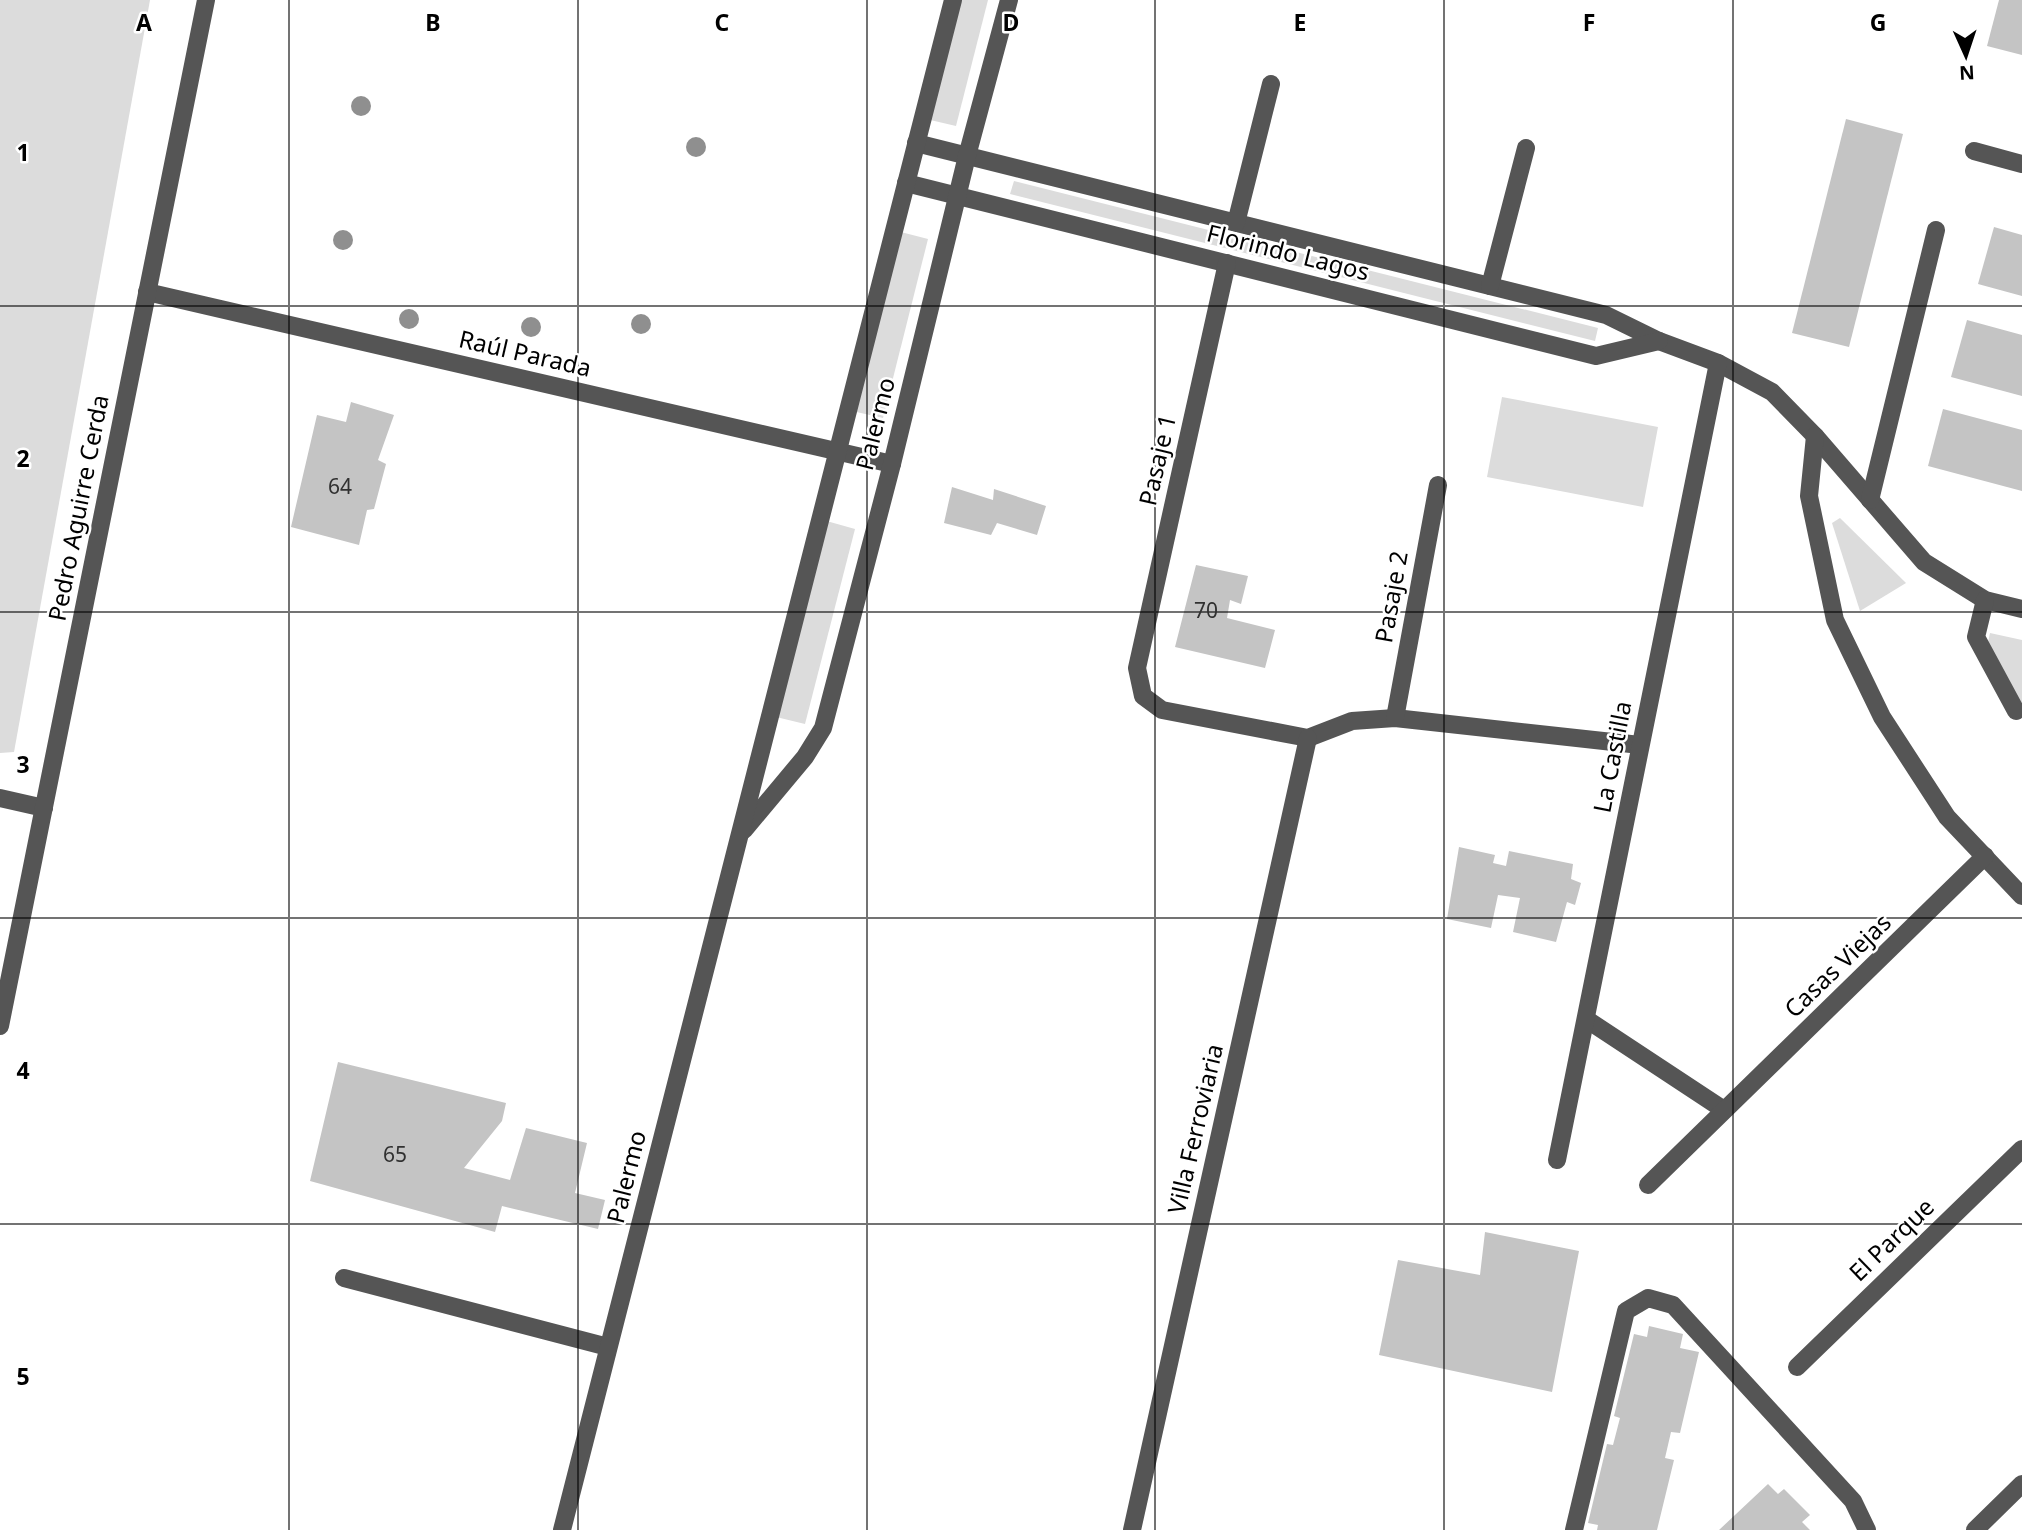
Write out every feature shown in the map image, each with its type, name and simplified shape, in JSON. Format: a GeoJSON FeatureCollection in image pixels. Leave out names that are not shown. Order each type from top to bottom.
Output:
{"type":"FeatureCollection","features":[{"type":"Feature","properties":{"kind":"street","name":"Pedro Aguirre Cerda"},"geometry":{"type":"LineString","coordinates":[[0,1027],[206,0]]}},
{"type":"Feature","properties":{"kind":"street","name":"Palermo"},"geometry":{"type":"LineString","coordinates":[[562,1530],[953,0]]}},
{"type":"Feature","properties":{"kind":"street","name":"Palermo"},"geometry":{"type":"LineString","coordinates":[[739,835],[805,757],[823,728],[892,464],[957,195],[1009,0]]}},
{"type":"Feature","properties":{"kind":"street"},"geometry":{"type":"LineString","coordinates":[[1236,223],[1271,84]]}},
{"type":"Feature","properties":{"kind":"street","name":"Florindo Lagos"},"geometry":{"type":"LineString","coordinates":[[916,143],[1606,315],[1658,341],[1718,363],[1772,392],[1815,436],[1924,562],[1985,600],[2022,609]]}},
{"type":"Feature","properties":{"kind":"street"},"geometry":{"type":"LineString","coordinates":[[1490,286],[1525,148]]}},
{"type":"Feature","properties":{"kind":"street"},"geometry":{"type":"LineString","coordinates":[[1974,151],[2022,164]]}},
{"type":"Feature","properties":{"kind":"street","name":"Florindo Lagos"},"geometry":{"type":"LineString","coordinates":[[906,183],[1596,356],[1658,341]]}},
{"type":"Feature","properties":{"kind":"street"},"geometry":{"type":"LineString","coordinates":[[1870,500],[1936,230]]}},
{"type":"Feature","properties":{"kind":"street","name":"Pasaje 1"},"geometry":{"type":"LineString","coordinates":[[1227,263],[1136,668],[1143,696],[1162,710],[1308,738]]}},
{"type":"Feature","properties":{"kind":"street","name":"Raúl Parada"},"geometry":{"type":"LineString","coordinates":[[147,292],[892,464]]}},
{"type":"Feature","properties":{"kind":"street","name":"La Castilla"},"geometry":{"type":"LineString","coordinates":[[1557,1160],[1718,363]]}},
{"type":"Feature","properties":{"kind":"street"},"geometry":{"type":"LineString","coordinates":[[1815,436],[1809,496],[1835,620],[1882,717],[1947,817],[2022,895]]}},
{"type":"Feature","properties":{"kind":"street","name":"Pasaje 2"},"geometry":{"type":"LineString","coordinates":[[1395,718],[1437,485]]}},
{"type":"Feature","properties":{"kind":"street"},"geometry":{"type":"LineString","coordinates":[[1985,600],[1976,637],[2016,711]]}},
{"type":"Feature","properties":{"kind":"street"},"geometry":{"type":"LineString","coordinates":[[1308,738],[1352,721],[1395,718],[1640,745]]}},
{"type":"Feature","properties":{"kind":"street","name":"Villa Ferroviaria"},"geometry":{"type":"LineString","coordinates":[[1132,1530],[1308,738]]}},
{"type":"Feature","properties":{"kind":"street"},"geometry":{"type":"LineString","coordinates":[[0,798],[44,808]]}},
{"type":"Feature","properties":{"kind":"street","name":"Casas Viejas"},"geometry":{"type":"LineString","coordinates":[[1648,1185],[1985,856]]}},
{"type":"Feature","properties":{"kind":"street"},"geometry":{"type":"LineString","coordinates":[[1586,1018],[1724,1110]]}},
{"type":"Feature","properties":{"kind":"street","name":"El Parque"},"geometry":{"type":"LineString","coordinates":[[1797,1367],[2022,1149]]}},
{"type":"Feature","properties":{"kind":"street"},"geometry":{"type":"LineString","coordinates":[[344,1278],[608,1348]]}},
{"type":"Feature","properties":{"kind":"street"},"geometry":{"type":"LineString","coordinates":[[1574,1530],[1626,1311],[1648,1298],[1673,1305],[1853,1501],[1867,1530]]}},
{"type":"Feature","properties":{"kind":"street"},"geometry":{"type":"LineString","coordinates":[[1975,1530],[2022,1484]]}},
{"type":"Feature","properties":{"kind":"shaded area"},"geometry":{"type":"Polygon","coordinates":[[[0,0],[150,0],[14,752],[0,753],[0,0]]]}},
{"type":"Feature","properties":{"kind":"shaded area"},"geometry":{"type":"Polygon","coordinates":[[[956,0],[988,0],[956,126],[926,119],[956,0]]]}},
{"type":"Feature","properties":{"kind":"shaded area"},"geometry":{"type":"Polygon","coordinates":[[[1014,181],[1598,328],[1595,341],[1010,194],[1014,181]]]}},
{"type":"Feature","properties":{"kind":"shaded area"},"geometry":{"type":"Polygon","coordinates":[[[897,231],[928,239],[883,418],[852,411],[897,231]]]}},
{"type":"Feature","properties":{"kind":"shaded area"},"geometry":{"type":"Polygon","coordinates":[[[1502,397],[1658,427],[1643,507],[1487,477],[1502,397]]]}},
{"type":"Feature","properties":{"kind":"shaded area"},"geometry":{"type":"Polygon","coordinates":[[[1840,518],[1906,583],[1860,611],[1832,523],[1840,518]]]}},
{"type":"Feature","properties":{"kind":"shaded area"},"geometry":{"type":"Polygon","coordinates":[[[823,520],[855,529],[805,724],[772,716],[823,520]]]}},
{"type":"Feature","properties":{"kind":"shaded area"},"geometry":{"type":"Polygon","coordinates":[[[1990,633],[2022,640],[2022,707],[1988,642],[1990,633]]]}},
{"type":"Feature","properties":{"kind":"building"},"geometry":{"type":"Polygon","coordinates":[[[1999,0],[2022,0],[2022,55],[1987,46],[1999,0]]]}},
{"type":"Feature","properties":{"kind":"building"},"geometry":{"type":"Polygon","coordinates":[[[1846,119],[1903,134],[1849,347],[1792,333],[1846,119]]]}},
{"type":"Feature","properties":{"kind":"building"},"geometry":{"type":"Polygon","coordinates":[[[1994,227],[2022,235],[2022,296],[1978,284],[1994,227]]]}},
{"type":"Feature","properties":{"kind":"building"},"geometry":{"type":"Polygon","coordinates":[[[1967,320],[2022,335],[2022,396],[1951,377],[1967,320]]]}},
{"type":"Feature","properties":{"kind":"building"},"geometry":{"type":"Polygon","coordinates":[[[351,402],[394,415],[378,460],[386,464],[374,509],[367,510],[359,545],[291,527],[317,415],[346,422],[351,402]]]}},
{"type":"Feature","properties":{"kind":"building"},"geometry":{"type":"Polygon","coordinates":[[[1943,409],[2022,430],[2022,491],[1928,466],[1943,409]]]}},
{"type":"Feature","properties":{"kind":"building"},"geometry":{"type":"Polygon","coordinates":[[[952,487],[993,500],[994,489],[1046,506],[1037,535],[997,523],[991,535],[944,523],[952,487]]]}},
{"type":"Feature","properties":{"kind":"building"},"geometry":{"type":"Polygon","coordinates":[[[1196,565],[1248,576],[1241,604],[1230,600],[1227,618],[1275,630],[1265,668],[1175,647],[1196,565]]]}},
{"type":"Feature","properties":{"kind":"building"},"geometry":{"type":"Polygon","coordinates":[[[1459,847],[1495,855],[1493,863],[1506,866],[1509,851],[1573,864],[1571,879],[1581,883],[1575,905],[1567,902],[1556,942],[1513,932],[1520,898],[1498,895],[1491,928],[1447,919],[1459,847]]]}},
{"type":"Feature","properties":{"kind":"building"},"geometry":{"type":"Polygon","coordinates":[[[338,1062],[506,1103],[502,1121],[464,1168],[510,1180],[526,1128],[587,1143],[575,1193],[605,1200],[598,1229],[502,1206],[495,1232],[310,1181],[338,1062]]]}},
{"type":"Feature","properties":{"kind":"building"},"geometry":{"type":"Polygon","coordinates":[[[1485,1232],[1579,1251],[1552,1392],[1379,1355],[1398,1260],[1480,1275],[1485,1232]]]}},
{"type":"Feature","properties":{"kind":"building"},"geometry":{"type":"Polygon","coordinates":[[[1649,1326],[1683,1334],[1680,1348],[1699,1352],[1680,1433],[1671,1432],[1665,1458],[1674,1460],[1657,1530],[1597,1530],[1598,1525],[1588,1523],[1607,1444],[1613,1445],[1620,1418],[1614,1416],[1634,1334],[1647,1337],[1649,1326]]]}},
{"type":"Feature","properties":{"kind":"building"},"geometry":{"type":"Polygon","coordinates":[[[1768,1484],[1778,1494],[1784,1489],[1810,1515],[1802,1522],[1810,1530],[1719,1530],[1768,1484]]]}}]}
